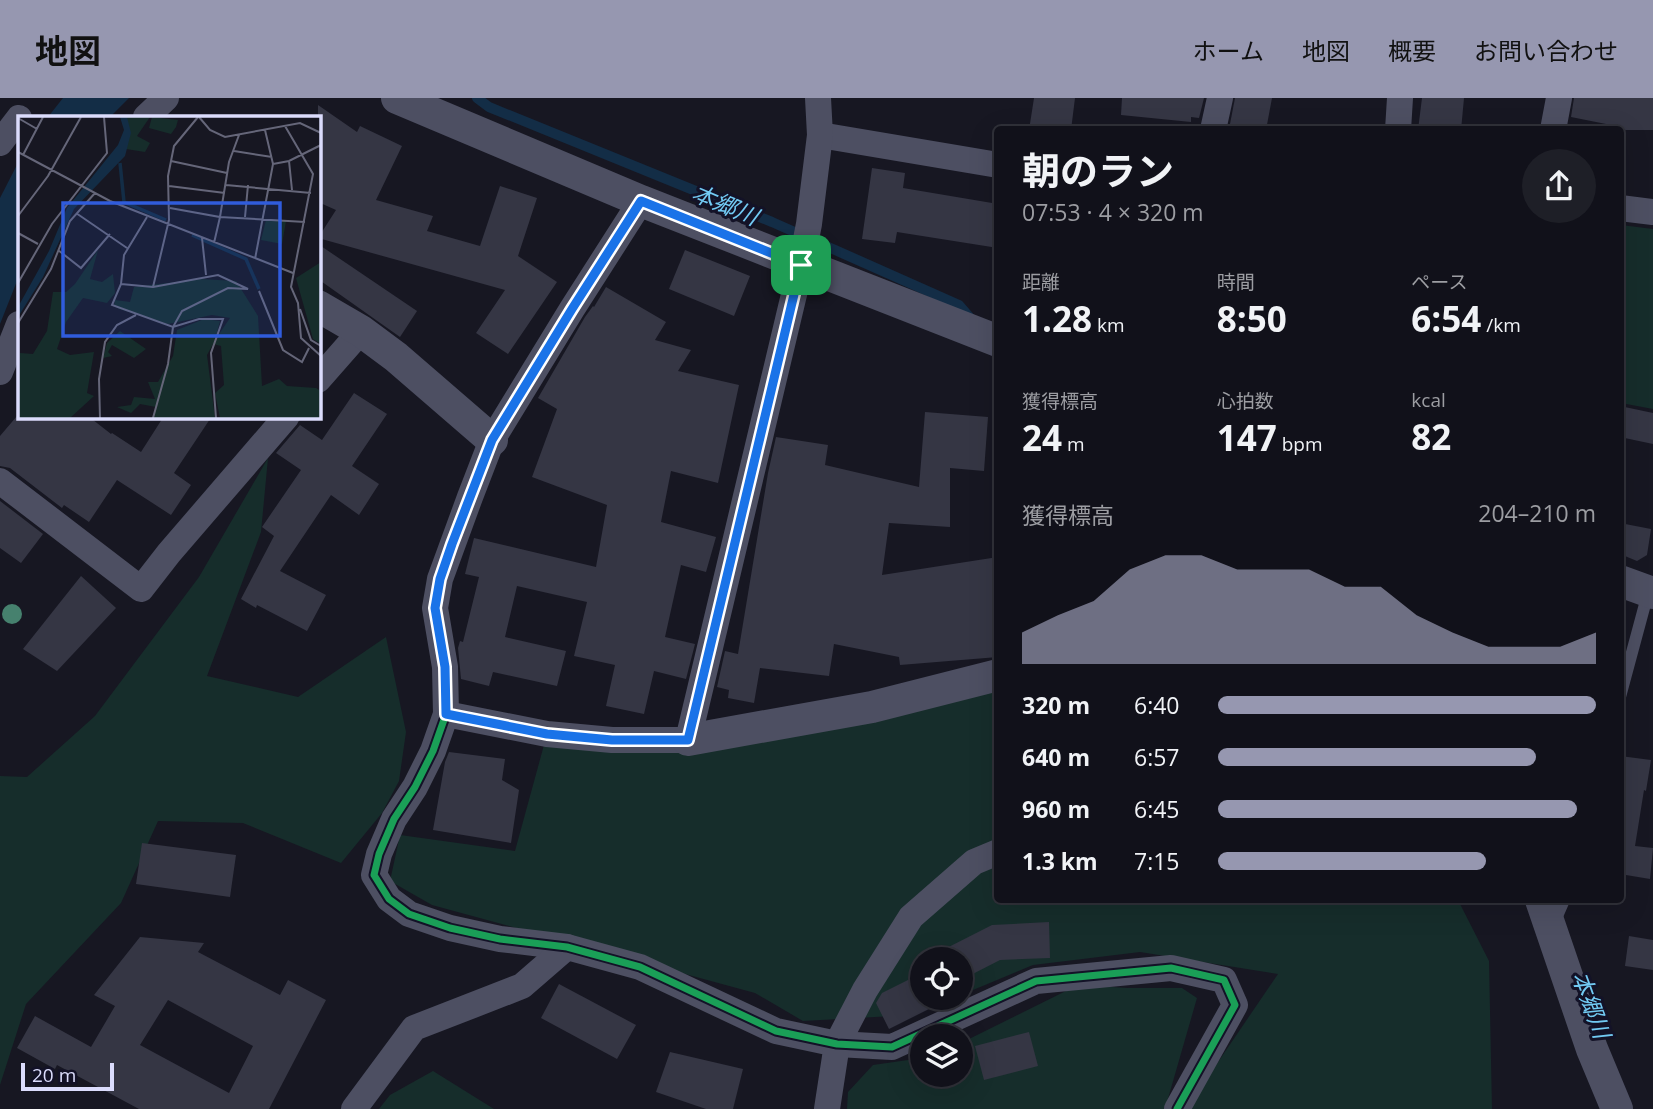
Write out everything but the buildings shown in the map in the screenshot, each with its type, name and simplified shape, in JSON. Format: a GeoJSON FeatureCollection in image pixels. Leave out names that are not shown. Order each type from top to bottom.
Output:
{"type":"FeatureCollection","features":[{"type":"Feature","properties":{"kind":"street"},"geometry":{"type":"LineString","coordinates":[[22,116],[35,98]]}},
{"type":"Feature","properties":{"kind":"street"},"geometry":{"type":"LineString","coordinates":[[147,116],[166,98]]}},
{"type":"Feature","properties":{"kind":"street"},"geometry":{"type":"LineString","coordinates":[[397,98],[641,201],[802,261],[994,339]]}},
{"type":"Feature","properties":{"kind":"street"},"geometry":{"type":"LineString","coordinates":[[688,740],[802,261],[820,135],[818,98]]}},
{"type":"Feature","properties":{"kind":"street"},"geometry":{"type":"LineString","coordinates":[[1214,126],[1220,98]]}},
{"type":"Feature","properties":{"kind":"street"},"geometry":{"type":"LineString","coordinates":[[1398,126],[1400,98]]}},
{"type":"Feature","properties":{"kind":"street"},"geometry":{"type":"LineString","coordinates":[[1554,126],[1559,98]]}},
{"type":"Feature","properties":{"kind":"street"},"geometry":{"type":"LineString","coordinates":[[0,143],[18,120]]}},
{"type":"Feature","properties":{"kind":"street"},"geometry":{"type":"LineString","coordinates":[[820,135],[994,165]]}},
{"type":"Feature","properties":{"kind":"street"},"geometry":{"type":"LineString","coordinates":[[641,201],[492,440],[452,544],[438,589],[435,608],[445,667],[446,714],[433,751],[415,787],[394,819],[379,854],[374,875],[389,899],[409,914],[450,928],[500,939],[567,947],[640,967],[776,1031],[837,1044],[892,1047],[1036,981],[1171,968],[1224,980],[1236,1005],[1177,1109]]}},
{"type":"Feature","properties":{"kind":"street"},"geometry":{"type":"LineString","coordinates":[[1624,208],[1653,212]]}},
{"type":"Feature","properties":{"kind":"street"},"geometry":{"type":"LineString","coordinates":[[320,307],[361,331],[396,357],[492,440]]}},
{"type":"Feature","properties":{"kind":"street"},"geometry":{"type":"LineString","coordinates":[[0,372],[18,327]]}},
{"type":"Feature","properties":{"kind":"street"},"geometry":{"type":"LineString","coordinates":[[320,378],[361,331]]}},
{"type":"Feature","properties":{"kind":"street"},"geometry":{"type":"LineString","coordinates":[[0,481],[141,589],[169,552],[285,418]]}},
{"type":"Feature","properties":{"kind":"street"},"geometry":{"type":"LineString","coordinates":[[446,714],[547,734],[612,740],[688,740],[872,707],[994,676]]}},
{"type":"Feature","properties":{"kind":"street"},"geometry":{"type":"LineString","coordinates":[[827,1109],[837,1044],[864,990],[911,917],[974,862],[994,854]]}},
{"type":"Feature","properties":{"kind":"street"},"geometry":{"type":"LineString","coordinates":[[1542,903],[1592,1049],[1617,1109]]}},
{"type":"Feature","properties":{"kind":"street"},"geometry":{"type":"LineString","coordinates":[[354,1109],[414,1028],[522,986],[567,947]]}},
{"type":"Feature","properties":{"kind":"lane"},"geometry":{"type":"LineString","coordinates":[[1624,678],[1644,586]]}},
{"type":"Feature","properties":{"kind":"lane"},"geometry":{"type":"LineString","coordinates":[[1552,929],[1563,903]]}},
{"type":"Feature","properties":{"kind":"green space"},"geometry":{"type":"Polygon","coordinates":[[[1624,225],[1653,229],[1653,409],[1624,404],[1624,225]]]}},
{"type":"Feature","properties":{"kind":"green space"},"geometry":{"type":"Polygon","coordinates":[[[268,458],[261,532],[207,676],[298,697],[386,637],[406,732],[399,781],[382,813],[341,863],[243,823],[158,821],[121,903],[26,1004],[0,1085],[0,776],[27,777],[95,716],[199,577],[268,458]]]}},
{"type":"Feature","properties":{"kind":"green space"},"geometry":{"type":"Polygon","coordinates":[[[994,681],[994,903],[1460,903],[1489,961],[1492,1109],[1186,1109],[1278,974],[1140,952],[1033,965],[973,990],[973,947],[910,947],[910,1010],[924,1010],[911,1015],[803,1021],[755,993],[432,905],[390,881],[400,835],[515,851],[547,734],[603,739],[994,681]]]}},
{"type":"Feature","properties":{"kind":"green space"},"geometry":{"type":"Polygon","coordinates":[[[1078,985],[1182,988],[1197,998],[1165,1109],[847,1109],[848,1092],[873,1065],[910,1060],[910,1087],[973,1087],[973,1037],[1078,985]]]}},
{"type":"Feature","properties":{"kind":"green space"},"geometry":{"type":"Polygon","coordinates":[[[433,1071],[494,1109],[379,1109],[390,1095],[433,1071]]]}},
{"type":"Feature","properties":{"kind":"water"},"geometry":{"type":"Polygon","coordinates":[[[63,98],[129,98],[111,116],[49,116],[63,98]]]}},
{"type":"Feature","properties":{"kind":"water"},"geometry":{"type":"Polygon","coordinates":[[[18,163],[18,279],[0,324],[0,198],[18,163]]]}},
{"type":"Feature","properties":{"kind":"waterway","name":"本郷川"},"geometry":{"type":"LineString","coordinates":[[477,98],[489,107],[772,222],[959,305],[972,320]]}},
{"type":"Feature","properties":{"kind":"cycle path"},"geometry":{"type":"LineString","coordinates":[[641,201],[492,440],[440,579],[435,608],[445,667],[446,714],[433,751],[415,787],[394,819],[379,854],[374,875],[389,899],[409,914],[450,928],[500,939],[567,947],[640,967],[776,1031],[837,1044],[892,1047],[1036,981],[1171,968],[1224,980],[1235,1005],[1177,1109]]}},
{"type":"Feature","properties":{"kind":"route"},"geometry":{"type":"LineString","coordinates":[[641,201],[801,265],[688,740],[612,740],[547,734],[446,714],[445,667],[435,608],[440,579],[452,544],[492,440],[641,201]]}}]}
